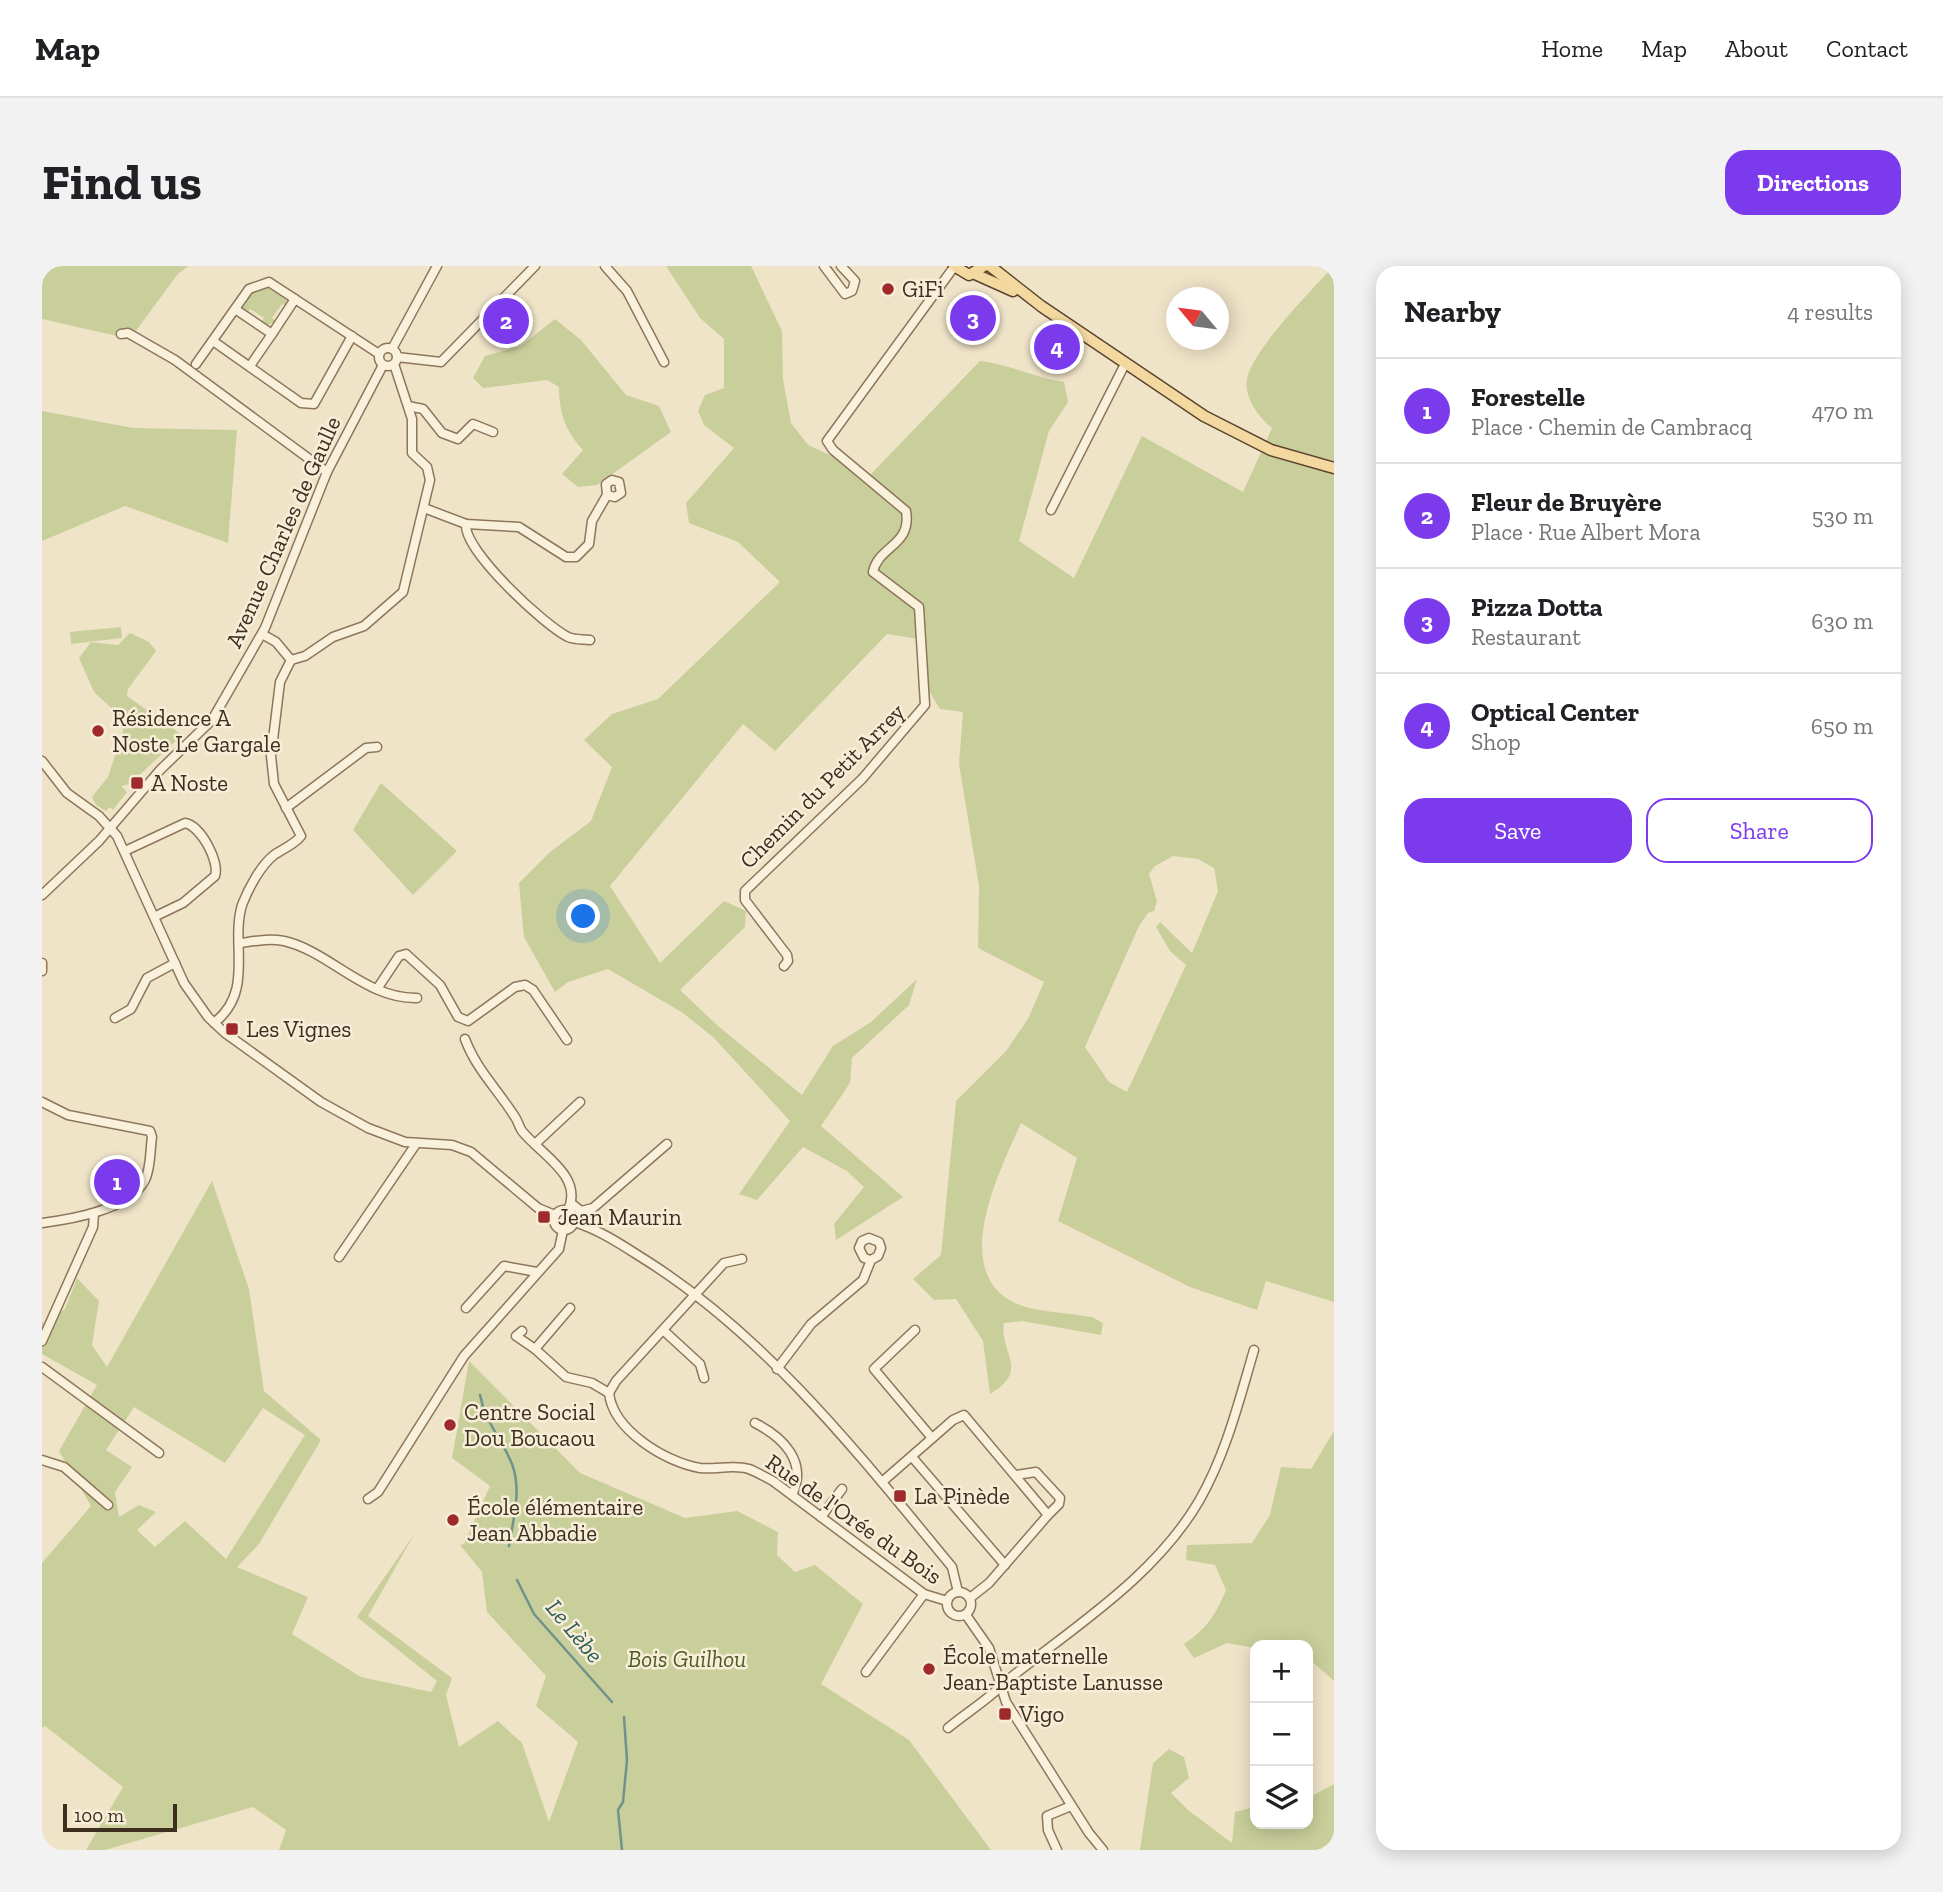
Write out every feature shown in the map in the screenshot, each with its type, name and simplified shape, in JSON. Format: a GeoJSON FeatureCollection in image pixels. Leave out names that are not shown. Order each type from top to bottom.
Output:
{"type":"FeatureCollection","features":[{"type":"Feature","properties":{"kind":"main road"},"geometry":{"type":"LineString","coordinates":[[975,274],[984,266]]}},
{"type":"Feature","properties":{"kind":"main road"},"geometry":{"type":"LineString","coordinates":[[990,266],[1041,306],[1188,407],[1249,440],[1334,468]]}},
{"type":"Feature","properties":{"kind":"main road"},"geometry":{"type":"LineString","coordinates":[[954,267],[964,274],[975,274],[1041,306]]}},
{"type":"Feature","properties":{"kind":"street"},"geometry":{"type":"LineString","coordinates":[[290,660],[305,656],[333,638],[363,626],[394,603],[407,584],[414,538],[430,480],[427,467],[412,453],[412,419],[392,349],[437,266]]}},
{"type":"Feature","properties":{"kind":"street"},"geometry":{"type":"LineString","coordinates":[[196,364],[249,289],[269,282],[379,354],[383,365],[395,361],[441,362],[535,266]]}},
{"type":"Feature","properties":{"kind":"street"},"geometry":{"type":"LineString","coordinates":[[605,266],[627,292],[664,362]]}},
{"type":"Feature","properties":{"kind":"street"},"geometry":{"type":"LineString","coordinates":[[824,266],[845,294],[852,290],[855,281],[841,266]]}},
{"type":"Feature","properties":{"kind":"street","name":"Chemin du Petit Arrey"},"geometry":{"type":"LineString","coordinates":[[783,966],[788,961],[787,954],[745,900],[745,891],[862,779],[925,705],[919,607],[873,572],[877,561],[905,531],[906,511],[833,450],[827,441],[954,267]]}},
{"type":"Feature","properties":{"kind":"street"},"geometry":{"type":"LineString","coordinates":[[250,366],[295,299]]}},
{"type":"Feature","properties":{"kind":"street"},"geometry":{"type":"LineString","coordinates":[[235,309],[272,334]]}},
{"type":"Feature","properties":{"kind":"street"},"geometry":{"type":"LineString","coordinates":[[121,334],[128,333],[175,360],[327,472]]}},
{"type":"Feature","properties":{"kind":"street"},"geometry":{"type":"LineString","coordinates":[[213,341],[301,403],[314,404],[352,336]]}},
{"type":"Feature","properties":{"kind":"street"},"geometry":{"type":"LineString","coordinates":[[379,354],[384,349],[392,349]]}},
{"type":"Feature","properties":{"kind":"street"},"geometry":{"type":"LineString","coordinates":[[1051,510],[1125,364]]}},
{"type":"Feature","properties":{"kind":"street","name":"Avenue Charles de Gaulle"},"geometry":{"type":"LineString","coordinates":[[42,895],[110,828],[160,770],[212,720],[262,634],[327,472],[383,365]]}},
{"type":"Feature","properties":{"kind":"street"},"geometry":{"type":"LineString","coordinates":[[408,406],[423,409],[442,433],[458,439],[473,424],[493,432]]}},
{"type":"Feature","properties":{"kind":"street"},"geometry":{"type":"LineString","coordinates":[[424,508],[466,524],[519,527],[566,557],[576,557],[589,544],[592,521],[607,495]]}},
{"type":"Feature","properties":{"kind":"street"},"geometry":{"type":"LineString","coordinates":[[466,524],[466,537],[504,582],[567,636],[590,640]]}},
{"type":"Feature","properties":{"kind":"street"},"geometry":{"type":"LineString","coordinates":[[262,634],[276,642],[290,660]]}},
{"type":"Feature","properties":{"kind":"street"},"geometry":{"type":"LineString","coordinates":[[214,1023],[233,998],[241,964],[240,915],[248,892],[272,856],[300,836],[274,784],[271,756],[278,691],[290,660]]}},
{"type":"Feature","properties":{"kind":"street"},"geometry":{"type":"LineString","coordinates":[[286,808],[366,748],[377,747]]}},
{"type":"Feature","properties":{"kind":"street"},"geometry":{"type":"LineString","coordinates":[[42,761],[67,793],[99,816],[110,828],[125,851],[184,983],[214,1023],[334,1110],[393,1139],[415,1144],[452,1145],[471,1152],[538,1208],[555,1215]]}},
{"type":"Feature","properties":{"kind":"street"},"geometry":{"type":"LineString","coordinates":[[125,851],[186,823],[196,828],[216,863],[215,876],[183,903],[156,916]]}},
{"type":"Feature","properties":{"kind":"street"},"geometry":{"type":"LineString","coordinates":[[241,943],[265,940],[287,942],[400,999],[417,998]]}},
{"type":"Feature","properties":{"kind":"street"},"geometry":{"type":"LineString","coordinates":[[377,989],[399,956],[406,954],[440,985],[463,1020],[473,1020],[515,987],[524,985],[533,990],[567,1040]]}},
{"type":"Feature","properties":{"kind":"street"},"geometry":{"type":"LineString","coordinates":[[42,963],[42,971]]}},
{"type":"Feature","properties":{"kind":"street"},"geometry":{"type":"LineString","coordinates":[[115,1018],[131,1009],[147,978],[175,963]]}},
{"type":"Feature","properties":{"kind":"street"},"geometry":{"type":"LineString","coordinates":[[465,1039],[486,1080],[516,1118],[520,1130],[563,1173],[569,1185],[569,1206],[575,1222]]}},
{"type":"Feature","properties":{"kind":"street"},"geometry":{"type":"LineString","coordinates":[[42,1102],[68,1115],[150,1130],[150,1154],[143,1183],[104,1212],[42,1223]]}},
{"type":"Feature","properties":{"kind":"street"},"geometry":{"type":"LineString","coordinates":[[535,1143],[580,1102]]}},
{"type":"Feature","properties":{"kind":"street"},"geometry":{"type":"LineString","coordinates":[[339,1257],[415,1144]]}},
{"type":"Feature","properties":{"kind":"street"},"geometry":{"type":"LineString","coordinates":[[569,1206],[581,1211],[593,1208],[667,1144]]}},
{"type":"Feature","properties":{"kind":"street"},"geometry":{"type":"LineString","coordinates":[[555,1215],[569,1206]]}},
{"type":"Feature","properties":{"kind":"street"},"geometry":{"type":"LineString","coordinates":[[42,1340],[93,1227],[94,1214]]}},
{"type":"Feature","properties":{"kind":"street"},"geometry":{"type":"LineString","coordinates":[[555,1215],[555,1225],[563,1230],[570,1228],[575,1222]]}},
{"type":"Feature","properties":{"kind":"street"},"geometry":{"type":"LineString","coordinates":[[575,1222],[589,1226],[621,1244],[695,1295],[777,1369],[817,1408],[953,1567],[958,1592]]}},
{"type":"Feature","properties":{"kind":"street"},"geometry":{"type":"LineString","coordinates":[[368,1499],[378,1492],[464,1356],[559,1249],[563,1230]]}},
{"type":"Feature","properties":{"kind":"street"},"geometry":{"type":"LineString","coordinates":[[522,1331],[516,1336],[566,1377],[592,1382],[609,1393],[724,1263],[742,1259]]}},
{"type":"Feature","properties":{"kind":"street"},"geometry":{"type":"LineString","coordinates":[[777,1369],[811,1324],[863,1280],[871,1260]]}},
{"type":"Feature","properties":{"kind":"street"},"geometry":{"type":"LineString","coordinates":[[466,1308],[504,1266],[537,1272]]}},
{"type":"Feature","properties":{"kind":"street"},"geometry":{"type":"LineString","coordinates":[[535,1349],[570,1308]]}},
{"type":"Feature","properties":{"kind":"street"},"geometry":{"type":"LineString","coordinates":[[663,1330],[699,1364],[704,1378]]}},
{"type":"Feature","properties":{"kind":"street"},"geometry":{"type":"LineString","coordinates":[[915,1330],[874,1369],[932,1438]]}},
{"type":"Feature","properties":{"kind":"street"},"geometry":{"type":"LineString","coordinates":[[948,1728],[1141,1574],[1177,1531],[1199,1501],[1230,1433],[1254,1350]]}},
{"type":"Feature","properties":{"kind":"street"},"geometry":{"type":"LineString","coordinates":[[42,1367],[159,1452]]}},
{"type":"Feature","properties":{"kind":"street","name":"Rue de l'Orée du Bois"},"geometry":{"type":"LineString","coordinates":[[609,1393],[617,1418],[653,1447],[681,1463],[701,1468],[747,1468],[792,1495],[924,1594],[947,1601]]}},
{"type":"Feature","properties":{"kind":"street"},"geometry":{"type":"LineString","coordinates":[[881,1482],[932,1438],[964,1415],[1048,1515]]}},
{"type":"Feature","properties":{"kind":"street"},"geometry":{"type":"LineString","coordinates":[[755,1423],[774,1432],[790,1447],[798,1483],[792,1495]]}},
{"type":"Feature","properties":{"kind":"street"},"geometry":{"type":"LineString","coordinates":[[912,1457],[1004,1565]]}},
{"type":"Feature","properties":{"kind":"street"},"geometry":{"type":"LineString","coordinates":[[42,1460],[64,1467],[108,1505]]}},
{"type":"Feature","properties":{"kind":"street"},"geometry":{"type":"LineString","coordinates":[[970,1598],[981,1592],[1059,1504],[1060,1498],[1036,1472],[1016,1475]]}},
{"type":"Feature","properties":{"kind":"street"},"geometry":{"type":"LineString","coordinates":[[821,1517],[842,1489]]}},
{"type":"Feature","properties":{"kind":"street"},"geometry":{"type":"LineString","coordinates":[[958,1592],[947,1601],[948,1610],[953,1615],[965,1615]]}},
{"type":"Feature","properties":{"kind":"street"},"geometry":{"type":"LineString","coordinates":[[958,1592],[970,1598]]}},
{"type":"Feature","properties":{"kind":"street"},"geometry":{"type":"LineString","coordinates":[[866,1672],[924,1594]]}},
{"type":"Feature","properties":{"kind":"street"},"geometry":{"type":"LineString","coordinates":[[965,1615],[971,1607],[970,1598]]}},
{"type":"Feature","properties":{"kind":"street"},"geometry":{"type":"LineString","coordinates":[[965,1615],[989,1648],[1000,1688],[1071,1805],[1103,1850]]}},
{"type":"Feature","properties":{"kind":"street"},"geometry":{"type":"LineString","coordinates":[[1057,1850],[1048,1830],[1047,1816],[1071,1805]]}},
{"type":"Feature","properties":{"kind":"green space"},"geometry":{"type":"Polygon","coordinates":[[[42,266],[188,266],[177,275],[130,339],[42,319],[42,266]]]}},
{"type":"Feature","properties":{"kind":"green space"},"geometry":{"type":"Polygon","coordinates":[[[666,266],[751,266],[782,331],[783,379],[791,423],[808,445],[871,474],[980,361],[1064,382],[1068,402],[1049,431],[1019,541],[1074,578],[1142,436],[1243,492],[1272,428],[1261,417],[1248,395],[1249,372],[1275,331],[1334,266],[1334,1302],[1266,1281],[1257,1310],[1190,1287],[1058,1221],[1077,1158],[1021,1123],[1002,1165],[986,1217],[982,1243],[984,1266],[994,1287],[1013,1302],[1041,1310],[1092,1317],[1103,1323],[1101,1335],[1022,1321],[1004,1323],[1011,1369],[1009,1377],[990,1394],[983,1341],[956,1299],[934,1300],[913,1279],[941,1255],[956,1101],[1006,1051],[1028,1019],[1044,982],[978,948],[979,886],[959,764],[963,712],[940,709],[926,686],[924,640],[887,634],[775,751],[743,724],[610,886],[660,963],[724,901],[746,911],[745,927],[680,990],[717,1025],[802,1095],[833,1046],[871,1022],[917,979],[909,1005],[852,1058],[850,1083],[821,1126],[903,1197],[836,1240],[834,1224],[864,1187],[847,1171],[803,1147],[757,1200],[739,1194],[790,1121],[714,1038],[683,1013],[608,969],[568,982],[555,992],[524,937],[519,883],[550,852],[591,821],[612,767],[584,740],[612,714],[658,699],[780,582],[738,542],[689,523],[686,503],[734,448],[704,425],[698,411],[705,395],[724,388],[724,339],[700,318],[666,266]],[[1173,856],[1155,866],[1149,874],[1157,901],[1154,911],[1148,913],[1139,926],[1085,1047],[1109,1082],[1127,1092],[1186,965],[1170,951],[1156,927],[1160,922],[1192,953],[1218,891],[1214,868],[1198,859],[1173,856]]]}},
{"type":"Feature","properties":{"kind":"green space"},"geometry":{"type":"Polygon","coordinates":[[[268,288],[290,302],[287,306],[282,304],[272,318],[276,321],[266,326],[261,323],[264,318],[250,309],[247,314],[241,310],[255,289],[268,288]]]}},
{"type":"Feature","properties":{"kind":"green space"},"geometry":{"type":"Polygon","coordinates":[[[555,319],[581,340],[626,395],[659,406],[671,432],[597,485],[578,487],[562,474],[583,450],[564,421],[559,387],[547,380],[483,388],[473,378],[485,356],[521,346],[555,319]]]}},
{"type":"Feature","properties":{"kind":"green space"},"geometry":{"type":"Polygon","coordinates":[[[42,411],[133,428],[237,430],[228,543],[125,506],[42,541],[42,411]]]}},
{"type":"Feature","properties":{"kind":"green space"},"geometry":{"type":"Polygon","coordinates":[[[121,627],[122,638],[71,644],[70,632],[121,627]]]}},
{"type":"Feature","properties":{"kind":"green space"},"geometry":{"type":"Polygon","coordinates":[[[130,633],[149,642],[156,651],[128,689],[127,696],[182,735],[130,784],[121,786],[127,792],[113,810],[110,807],[106,811],[96,805],[92,797],[108,777],[123,731],[118,714],[94,692],[79,658],[91,642],[118,645],[130,633]]]}},
{"type":"Feature","properties":{"kind":"green space"},"geometry":{"type":"Polygon","coordinates":[[[381,783],[457,851],[413,895],[353,830],[381,783]]]}},
{"type":"Feature","properties":{"kind":"green space","name":"Bois Guilhou"},"geometry":{"type":"Polygon","coordinates":[[[212,1181],[249,1289],[264,1391],[321,1440],[259,1544],[237,1567],[308,1597],[292,1634],[361,1677],[431,1692],[437,1681],[357,1617],[415,1533],[368,1616],[452,1678],[446,1695],[459,1747],[498,1721],[522,1743],[549,1822],[578,1742],[536,1706],[546,1676],[487,1612],[482,1572],[460,1545],[464,1544],[490,1486],[452,1458],[469,1361],[580,1473],[685,1518],[737,1511],[778,1532],[777,1555],[795,1572],[815,1565],[863,1604],[821,1684],[909,1740],[991,1850],[279,1850],[286,1830],[253,1807],[105,1850],[86,1850],[123,1787],[45,1726],[42,1728],[42,1563],[91,1506],[59,1451],[97,1385],[42,1354],[42,1322],[45,1323],[65,1309],[77,1278],[99,1301],[92,1345],[107,1367],[212,1181]],[[134,1407],[106,1450],[132,1467],[115,1492],[119,1517],[139,1505],[156,1512],[137,1530],[155,1547],[185,1521],[226,1559],[305,1435],[263,1408],[225,1463],[134,1407]]]}},
{"type":"Feature","properties":{"kind":"green space"},"geometry":{"type":"Polygon","coordinates":[[[1334,1431],[1334,1681],[1313,1662],[1313,1640],[1250,1640],[1250,1647],[1227,1643],[1194,1658],[1184,1644],[1210,1621],[1226,1590],[1215,1565],[1186,1560],[1187,1545],[1252,1543],[1270,1515],[1281,1467],[1311,1469],[1334,1431]]]}},
{"type":"Feature","properties":{"kind":"green space"},"geometry":{"type":"Polygon","coordinates":[[[1169,1749],[1184,1757],[1189,1778],[1171,1793],[1188,1810],[1232,1843],[1235,1812],[1250,1808],[1250,1829],[1313,1829],[1313,1795],[1334,1784],[1334,1850],[1140,1850],[1153,1763],[1169,1749]]]}},
{"type":"Feature","properties":{"kind":"waterway","name":"Le Lèbe"},"geometry":{"type":"LineString","coordinates":[[480,1395],[482,1405],[515,1474],[516,1505],[509,1546]]}},
{"type":"Feature","properties":{"kind":"waterway","name":"Le Lèbe"},"geometry":{"type":"LineString","coordinates":[[517,1580],[534,1614],[612,1702]]}},
{"type":"Feature","properties":{"kind":"waterway","name":"Le Lèbe"},"geometry":{"type":"LineString","coordinates":[[622,1850],[618,1810],[623,1802],[627,1760],[624,1717]]}},
{"type":"Feature","properties":{"kind":"place","name":"GiFi"},"geometry":{"type":"Point","coordinates":[888,289]}},
{"type":"Feature","properties":{"kind":"place","name":"Pizza Dotta"},"geometry":{"type":"Point","coordinates":[973,318]}},
{"type":"Feature","properties":{"kind":"place","name":"Fleur de Bruyère"},"geometry":{"type":"Point","coordinates":[506,321]}},
{"type":"Feature","properties":{"kind":"place","name":"Optical Center"},"geometry":{"type":"Point","coordinates":[1057,347]}},
{"type":"Feature","properties":{"kind":"place","name":"Résidence A Noste Le Gargale"},"geometry":{"type":"Point","coordinates":[98,731]}},
{"type":"Feature","properties":{"kind":"place","name":"A Noste"},"geometry":{"type":"Point","coordinates":[137,783]}},
{"type":"Feature","properties":{"kind":"place","name":"Les Vignes"},"geometry":{"type":"Point","coordinates":[232,1029]}},
{"type":"Feature","properties":{"kind":"place","name":"Forestelle"},"geometry":{"type":"Point","coordinates":[117,1182]}},
{"type":"Feature","properties":{"kind":"place","name":"Jean Maurin"},"geometry":{"type":"Point","coordinates":[544,1217]}},
{"type":"Feature","properties":{"kind":"place","name":"Centre Social Dou Boucaou"},"geometry":{"type":"Point","coordinates":[450,1425]}},
{"type":"Feature","properties":{"kind":"place","name":"La Pinède"},"geometry":{"type":"Point","coordinates":[900,1496]}},
{"type":"Feature","properties":{"kind":"place","name":"École élémentaire Jean Abbadie"},"geometry":{"type":"Point","coordinates":[453,1520]}},
{"type":"Feature","properties":{"kind":"place","name":"École maternelle Jean-Baptiste Lanusse"},"geometry":{"type":"Point","coordinates":[929,1669]}},
{"type":"Feature","properties":{"kind":"place","name":"Vigo"},"geometry":{"type":"Point","coordinates":[1005,1714]}}]}
